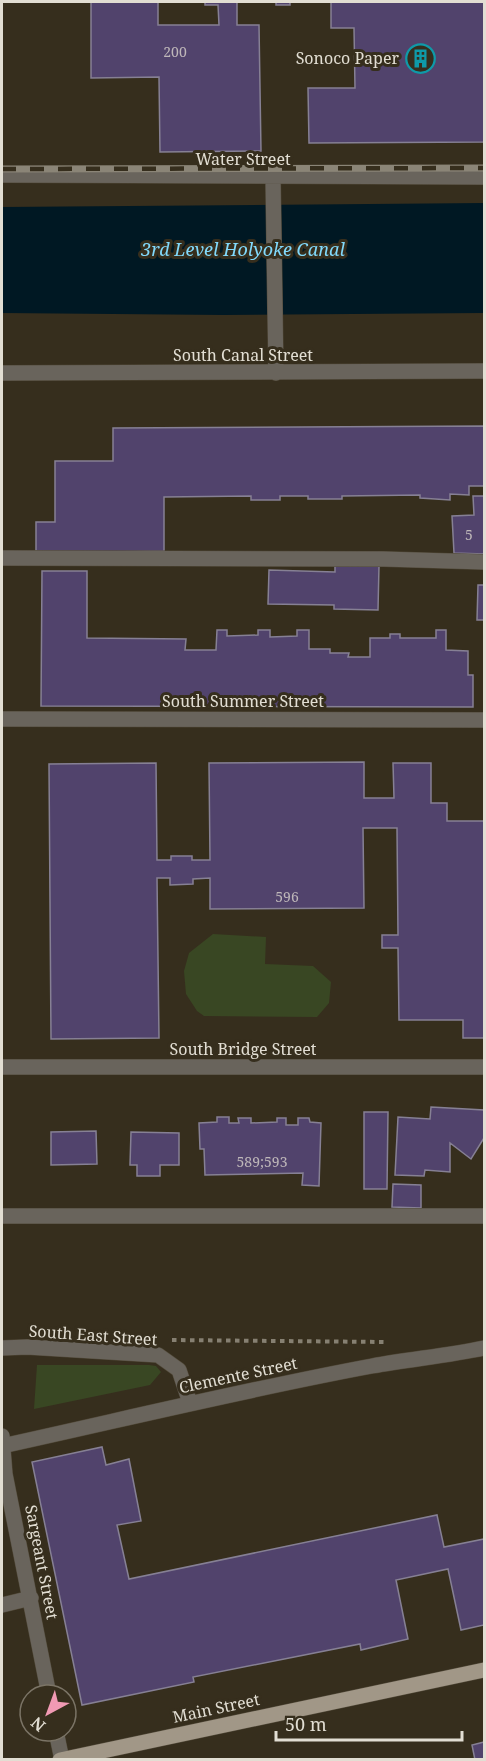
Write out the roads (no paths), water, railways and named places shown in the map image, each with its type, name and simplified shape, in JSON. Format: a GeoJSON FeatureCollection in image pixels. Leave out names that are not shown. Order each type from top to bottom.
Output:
{"type":"FeatureCollection","features":[{"type":"Feature","properties":{"kind":"main road","name":"Main Street"},"geometry":{"type":"LineString","coordinates":[[61,1759],[484,1670]]}},
{"type":"Feature","properties":{"kind":"street","name":"Water Street"},"geometry":{"type":"LineString","coordinates":[[2,175],[484,177]]}},
{"type":"Feature","properties":{"kind":"street"},"geometry":{"type":"LineString","coordinates":[[273,177],[276,373]]}},
{"type":"Feature","properties":{"kind":"street","name":"South Canal Street"},"geometry":{"type":"LineString","coordinates":[[2,372],[484,371]]}},
{"type":"Feature","properties":{"kind":"street"},"geometry":{"type":"LineString","coordinates":[[2,558],[383,559],[484,562]]}},
{"type":"Feature","properties":{"kind":"street","name":"South Summer Street"},"geometry":{"type":"LineString","coordinates":[[2,719],[484,720]]}},
{"type":"Feature","properties":{"kind":"street","name":"South Bridge Street"},"geometry":{"type":"LineString","coordinates":[[2,1067],[484,1067]]}},
{"type":"Feature","properties":{"kind":"street"},"geometry":{"type":"LineString","coordinates":[[2,1216],[484,1216]]}},
{"type":"Feature","properties":{"kind":"street","name":"South East Street"},"geometry":{"type":"LineString","coordinates":[[2,1348],[27,1347],[158,1355],[179,1370],[190,1403]]}},
{"type":"Feature","properties":{"kind":"street","name":"Clemente Street"},"geometry":{"type":"LineString","coordinates":[[2,1443],[374,1365],[484,1348]]}},
{"type":"Feature","properties":{"kind":"street","name":"Sargeant Street"},"geometry":{"type":"LineString","coordinates":[[2,1443],[5,1474],[47,1683]]}},
{"type":"Feature","properties":{"kind":"street"},"geometry":{"type":"LineString","coordinates":[[2,1605],[31,1598]]}},
{"type":"Feature","properties":{"kind":"street"},"geometry":{"type":"LineString","coordinates":[[58,1743],[61,1759]]}},
{"type":"Feature","properties":{"kind":"water","name":"3rd Level Holyoke Canal"},"geometry":{"type":"Polygon","coordinates":[[[484,203],[484,313],[224,315],[2,313],[2,207],[484,203]]]}},
{"type":"Feature","properties":{"kind":"railway"},"geometry":{"type":"LineString","coordinates":[[2,169],[484,168]]}},
{"type":"Feature","properties":{"kind":"place","name":"Sonoco Paper"},"geometry":{"type":"Point","coordinates":[420,58]}}]}
